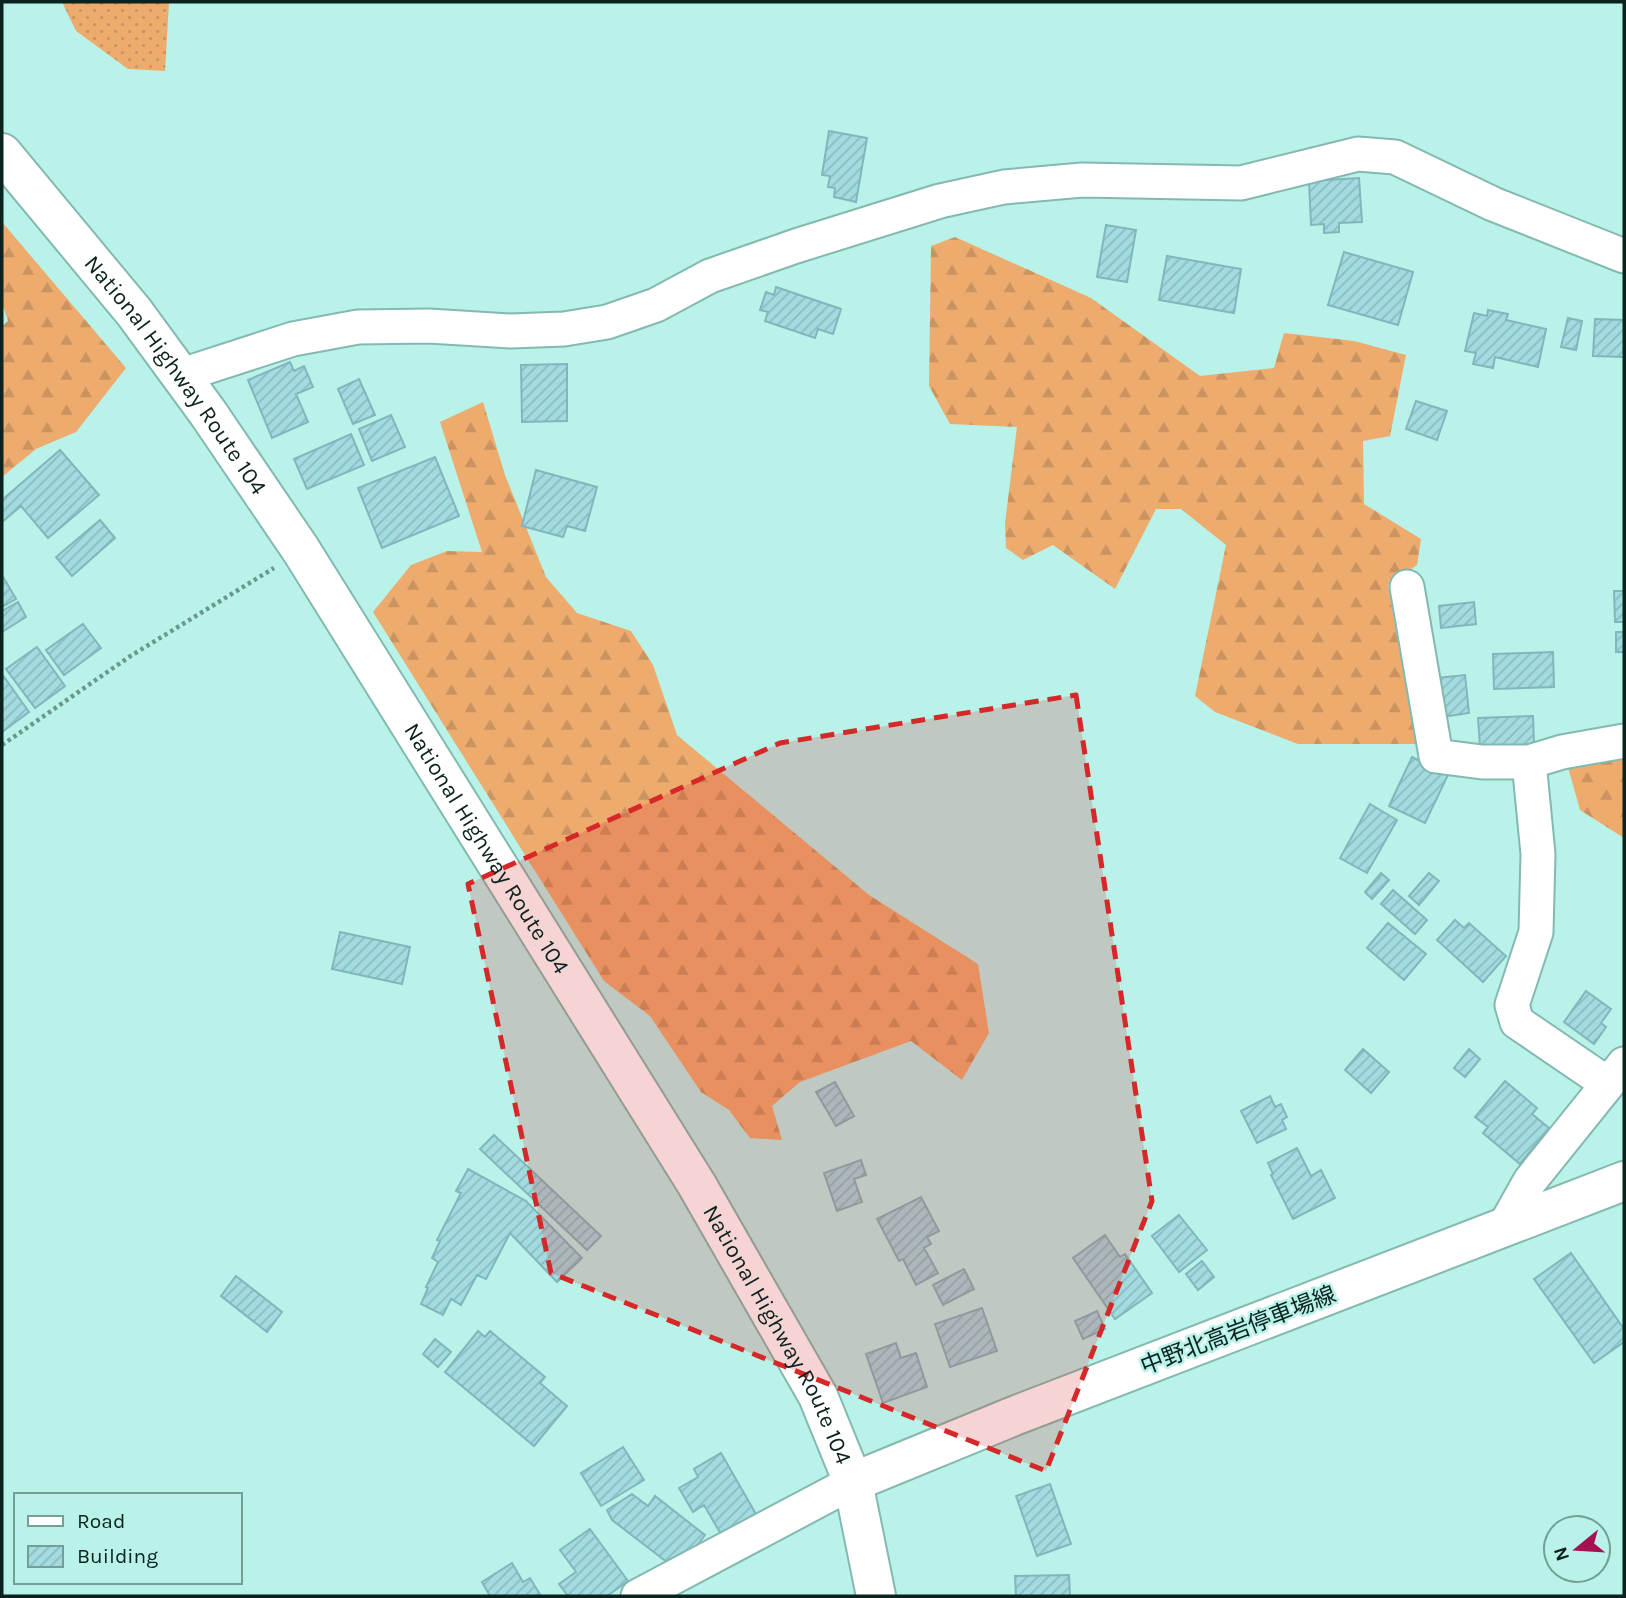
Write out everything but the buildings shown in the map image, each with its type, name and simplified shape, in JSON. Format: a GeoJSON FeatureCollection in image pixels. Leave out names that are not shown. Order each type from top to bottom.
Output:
{"type":"FeatureCollection","features":[{"type":"Feature","properties":{"kind":"main road","name":"National Highway Route 104"},"geometry":{"type":"LineString","coordinates":[[2,153],[134,312],[182,375],[301,550],[697,1185],[818,1396],[853,1482],[876,1596]]}},
{"type":"Feature","properties":{"kind":"main road","name":"中野北高岩停車場線"},"geometry":{"type":"LineString","coordinates":[[853,1482],[1014,1416],[1624,1181]]}},
{"type":"Feature","properties":{"kind":"street"},"geometry":{"type":"LineString","coordinates":[[182,375],[293,339],[358,327],[429,326],[537,330],[607,322],[656,305],[710,275],[940,201],[1004,187],[1082,180],[1241,183],[1358,154],[1395,157],[1493,204],[1624,256]]}},
{"type":"Feature","properties":{"kind":"street"},"geometry":{"type":"LineString","coordinates":[[1407,587],[1436,756],[1482,762],[1529,762],[1562,752],[1624,741]]}},
{"type":"Feature","properties":{"kind":"street"},"geometry":{"type":"LineString","coordinates":[[1503,1228],[1530,1181],[1616,1074],[1517,1022],[1512,1005],[1536,932],[1538,854],[1529,762]]}},
{"type":"Feature","properties":{"kind":"street"},"geometry":{"type":"LineString","coordinates":[[638,1596],[853,1482]]}},
{"type":"Feature","properties":{"kind":"path"},"geometry":{"type":"LineString","coordinates":[[2,745],[129,657],[301,550]]}},
{"type":"Feature","properties":{"kind":"highlighted area"},"geometry":{"type":"Polygon","coordinates":[[[1076,695],[1152,1201],[1046,1471],[551,1273],[468,884],[780,743],[1076,695]]]}},
{"type":"Feature","properties":{"kind":"green space"},"geometry":{"type":"Polygon","coordinates":[[[62,2],[169,2],[165,71],[128,69],[76,31],[62,2]]]}},
{"type":"Feature","properties":{"kind":"green space"},"geometry":{"type":"Polygon","coordinates":[[[2,222],[126,368],[76,432],[36,449],[2,477],[2,326],[8,321],[2,303],[2,222]]]}},
{"type":"Feature","properties":{"kind":"green space"},"geometry":{"type":"Polygon","coordinates":[[[955,237],[1091,298],[1200,376],[1274,368],[1284,333],[1354,341],[1406,355],[1390,436],[1363,441],[1364,504],[1421,539],[1417,565],[1388,585],[1416,744],[1298,744],[1215,712],[1195,696],[1226,545],[1181,509],[1156,509],[1115,589],[1053,545],[1023,560],[1006,548],[1005,523],[1017,427],[950,424],[929,386],[931,246],[955,237]]]}},
{"type":"Feature","properties":{"kind":"green space"},"geometry":{"type":"Polygon","coordinates":[[[483,402],[505,475],[546,577],[577,613],[631,631],[653,665],[677,735],[869,895],[978,964],[989,1033],[962,1080],[911,1041],[800,1082],[772,1106],[782,1140],[750,1138],[729,1110],[701,1092],[650,1016],[604,981],[373,612],[411,565],[447,551],[482,552],[440,422],[483,402]]]}},
{"type":"Feature","properties":{"kind":"green space"},"geometry":{"type":"Polygon","coordinates":[[[1624,751],[1624,838],[1580,810],[1568,767],[1624,751]]]}}]}
